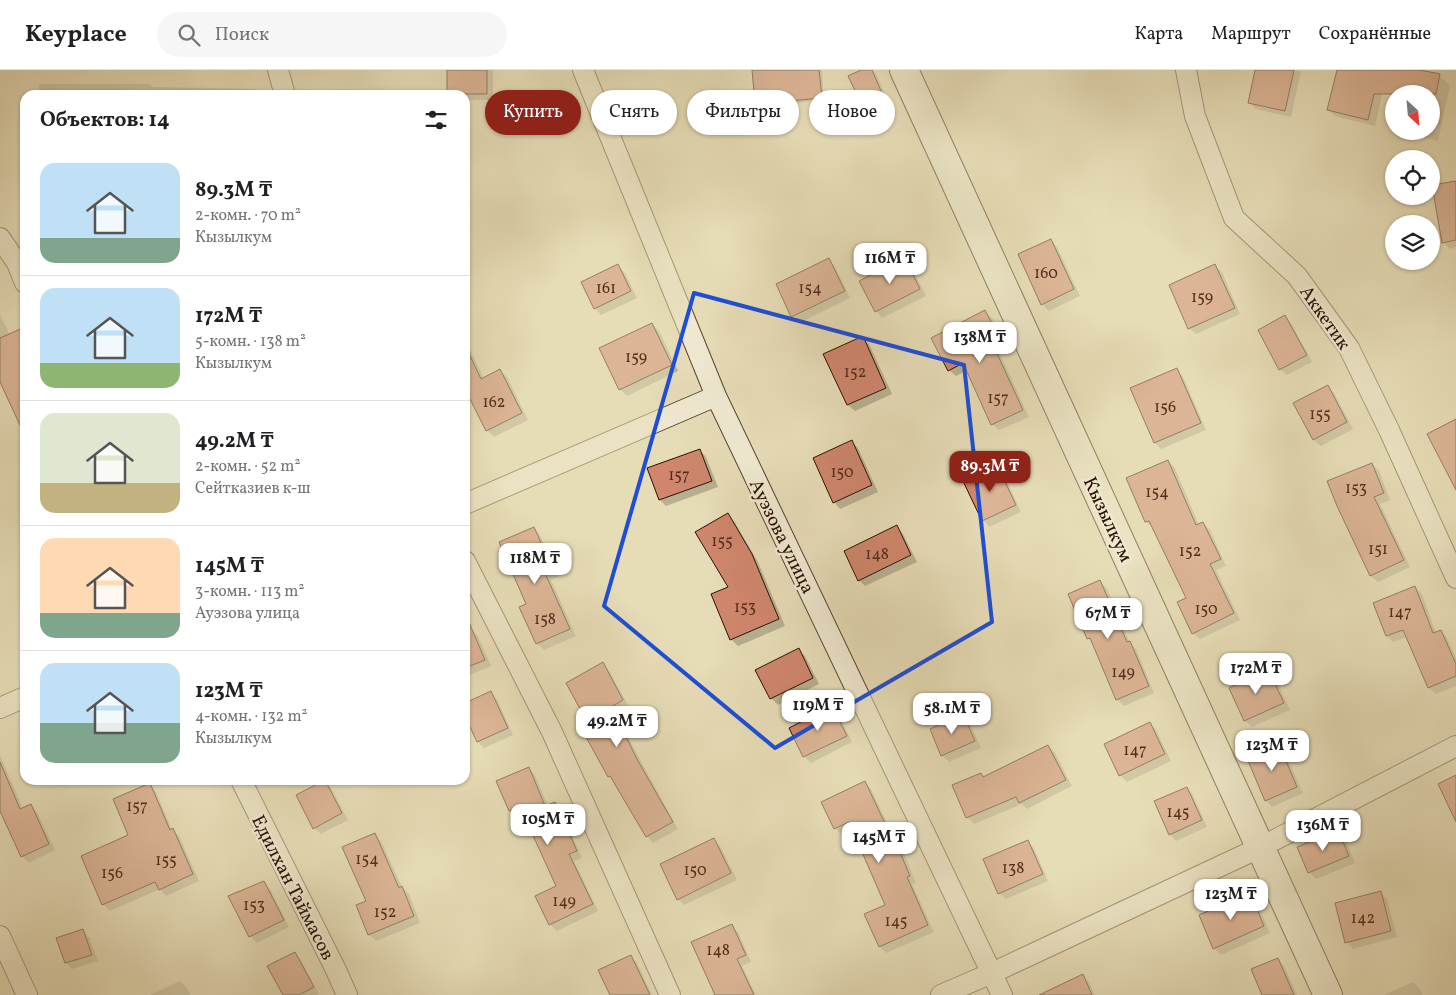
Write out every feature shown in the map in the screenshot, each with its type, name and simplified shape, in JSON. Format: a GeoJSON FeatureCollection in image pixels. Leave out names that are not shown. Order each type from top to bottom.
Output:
{"type":"FeatureCollection","features":[{"type":"Feature","properties":{"kind":"street"},"geometry":{"type":"LineString","coordinates":[[278,70],[284,90]]}},
{"type":"Feature","properties":{"kind":"street","name":"Ауэзова улица"},"geometry":{"type":"LineString","coordinates":[[583,70],[716,396],[1002,995]]}},
{"type":"Feature","properties":{"kind":"street","name":"Кызылкум"},"geometry":{"type":"LineString","coordinates":[[904,70],[1328,995]]}},
{"type":"Feature","properties":{"kind":"street","name":"Аккетик"},"geometry":{"type":"LineString","coordinates":[[1186,70],[1194,116],[1234,218],[1297,276],[1349,348],[1389,430],[1456,578]]}},
{"type":"Feature","properties":{"kind":"street"},"geometry":{"type":"LineString","coordinates":[[0,238],[20,270]]}},
{"type":"Feature","properties":{"kind":"street"},"geometry":{"type":"LineString","coordinates":[[470,502],[716,396]]}},
{"type":"Feature","properties":{"kind":"street"},"geometry":{"type":"LineString","coordinates":[[470,571],[552,732],[670,995]]}},
{"type":"Feature","properties":{"kind":"street"},"geometry":{"type":"LineString","coordinates":[[0,708],[20,699]]}},
{"type":"Feature","properties":{"kind":"street"},"geometry":{"type":"LineString","coordinates":[[941,995],[1259,848],[1456,746]]}},
{"type":"Feature","properties":{"kind":"street","name":"Едилхан Таймасов"},"geometry":{"type":"LineString","coordinates":[[244,785],[332,961],[347,995]]}},
{"type":"Feature","properties":{"kind":"street"},"geometry":{"type":"LineString","coordinates":[[0,936],[27,995]]}},
{"type":"Feature","properties":{"kind":"highlighted area"},"geometry":{"type":"Polygon","coordinates":[[[694,293],[964,365],[992,622],[775,748],[604,606],[694,293]]]}},
{"type":"Feature","properties":{"kind":"building"},"geometry":{"type":"Polygon","coordinates":[[[447,70],[487,70],[487,90],[485,90],[485,94],[470,94],[470,90],[447,90],[447,70]]]}},
{"type":"Feature","properties":{"kind":"building"},"geometry":{"type":"Polygon","coordinates":[[[752,70],[819,70],[821,90],[809,90],[809,99],[799,100],[799,90],[754,90],[752,70]]]}},
{"type":"Feature","properties":{"kind":"building"},"geometry":{"type":"Polygon","coordinates":[[[861,70],[872,70],[881,90],[855,90],[848,76],[861,70]]]}},
{"type":"Feature","properties":{"kind":"building"},"geometry":{"type":"Polygon","coordinates":[[[1255,70],[1294,70],[1285,111],[1248,103],[1255,70]]]}},
{"type":"Feature","properties":{"kind":"building"},"geometry":{"type":"Polygon","coordinates":[[[1337,70],[1420,70],[1440,74],[1438,85],[1385,85],[1385,94],[1374,94],[1368,120],[1327,110],[1337,70]]]}},
{"type":"Feature","properties":{"kind":"building"},"geometry":{"type":"Polygon","coordinates":[[[1456,181],[1456,240],[1442,243],[1440,215],[1437,215],[1435,205],[1440,205],[1440,184],[1456,181]]]}},
{"type":"Feature","properties":{"kind":"building"},"geometry":{"type":"Polygon","coordinates":[[[1051,239],[1074,289],[1041,305],[1018,254],[1051,239]]]}},
{"type":"Feature","properties":{"kind":"building"},"geometry":{"type":"Polygon","coordinates":[[[829,258],[845,291],[791,317],[776,284],[829,258]]]}},
{"type":"Feature","properties":{"kind":"building"},"geometry":{"type":"Polygon","coordinates":[[[905,258],[920,289],[875,312],[859,281],[905,258]]]}},
{"type":"Feature","properties":{"kind":"building"},"geometry":{"type":"Polygon","coordinates":[[[618,264],[631,291],[594,309],[581,282],[618,264]]]}},
{"type":"Feature","properties":{"kind":"building"},"geometry":{"type":"Polygon","coordinates":[[[1215,264],[1235,308],[1188,329],[1169,285],[1215,264]]]}},
{"type":"Feature","properties":{"kind":"building"},"geometry":{"type":"Polygon","coordinates":[[[985,310],[1002,343],[994,347],[1023,410],[991,425],[963,363],[948,371],[931,338],[985,310]]]}},
{"type":"Feature","properties":{"kind":"building"},"geometry":{"type":"Polygon","coordinates":[[[1285,315],[1307,355],[1279,370],[1258,330],[1285,315]]]}},
{"type":"Feature","properties":{"kind":"building"},"geometry":{"type":"Polygon","coordinates":[[[652,323],[672,365],[619,390],[599,348],[652,323]]]}},
{"type":"Feature","properties":{"kind":"building"},"geometry":{"type":"Polygon","coordinates":[[[20,329],[20,425],[0,382],[0,338],[20,329]]]}},
{"type":"Feature","properties":{"kind":"building"},"geometry":{"type":"Polygon","coordinates":[[[863,336],[886,388],[847,405],[823,354],[863,336]]]}},
{"type":"Feature","properties":{"kind":"building"},"geometry":{"type":"Polygon","coordinates":[[[470,356],[481,379],[500,369],[522,413],[486,431],[470,399],[470,356]]]}},
{"type":"Feature","properties":{"kind":"building"},"geometry":{"type":"Polygon","coordinates":[[[1177,368],[1201,423],[1154,443],[1130,388],[1177,368]]]}},
{"type":"Feature","properties":{"kind":"building"},"geometry":{"type":"Polygon","coordinates":[[[1328,385],[1347,422],[1313,440],[1293,403],[1328,385]]]}},
{"type":"Feature","properties":{"kind":"building"},"geometry":{"type":"Polygon","coordinates":[[[1456,419],[1456,490],[1427,434],[1456,419]]]}},
{"type":"Feature","properties":{"kind":"building"},"geometry":{"type":"Polygon","coordinates":[[[852,440],[872,485],[833,503],[813,458],[852,440]]]}},
{"type":"Feature","properties":{"kind":"building"},"geometry":{"type":"Polygon","coordinates":[[[700,449],[712,481],[659,500],[647,468],[700,449]]]}},
{"type":"Feature","properties":{"kind":"building"},"geometry":{"type":"Polygon","coordinates":[[[1168,460],[1196,525],[1203,522],[1221,559],[1210,564],[1234,613],[1192,634],[1177,602],[1186,598],[1149,521],[1145,522],[1126,478],[1168,460]]]}},
{"type":"Feature","properties":{"kind":"building"},"geometry":{"type":"Polygon","coordinates":[[[1372,463],[1384,493],[1374,497],[1404,560],[1370,576],[1327,481],[1372,463]]]}},
{"type":"Feature","properties":{"kind":"building"},"geometry":{"type":"Polygon","coordinates":[[[997,465],[1016,505],[982,521],[963,481],[997,465]]]}},
{"type":"Feature","properties":{"kind":"building"},"geometry":{"type":"Polygon","coordinates":[[[728,513],[752,554],[779,619],[730,640],[711,594],[728,587],[695,532],[728,513]]]}},
{"type":"Feature","properties":{"kind":"building"},"geometry":{"type":"Polygon","coordinates":[[[897,525],[911,555],[858,581],[844,551],[897,525]]]}},
{"type":"Feature","properties":{"kind":"building"},"geometry":{"type":"Polygon","coordinates":[[[534,527],[553,570],[545,573],[570,629],[536,644],[519,607],[526,604],[499,542],[534,527]]]}},
{"type":"Feature","properties":{"kind":"building"},"geometry":{"type":"Polygon","coordinates":[[[1100,580],[1127,642],[1130,641],[1149,686],[1116,700],[1090,638],[1087,639],[1068,594],[1100,580]]]}},
{"type":"Feature","properties":{"kind":"building"},"geometry":{"type":"Polygon","coordinates":[[[1415,586],[1433,633],[1441,630],[1456,664],[1456,676],[1428,688],[1403,630],[1386,636],[1373,603],[1415,586]]]}},
{"type":"Feature","properties":{"kind":"building"},"geometry":{"type":"Polygon","coordinates":[[[470,625],[485,660],[470,666],[470,625]]]}},
{"type":"Feature","properties":{"kind":"building"},"geometry":{"type":"Polygon","coordinates":[[[799,648],[813,678],[770,699],[755,670],[799,648]]]}},
{"type":"Feature","properties":{"kind":"building"},"geometry":{"type":"Polygon","coordinates":[[[603,662],[623,700],[611,707],[638,761],[673,822],[646,837],[610,776],[608,777],[586,737],[593,733],[566,683],[603,662]]]}},
{"type":"Feature","properties":{"kind":"building"},"geometry":{"type":"Polygon","coordinates":[[[1268,669],[1284,703],[1244,721],[1229,688],[1268,669]]]}},
{"type":"Feature","properties":{"kind":"building"},"geometry":{"type":"Polygon","coordinates":[[[491,691],[508,728],[477,742],[470,727],[470,701],[491,691]]]}},
{"type":"Feature","properties":{"kind":"building"},"geometry":{"type":"Polygon","coordinates":[[[832,706],[847,736],[803,757],[789,728],[832,706]]]}},
{"type":"Feature","properties":{"kind":"building"},"geometry":{"type":"Polygon","coordinates":[[[963,714],[975,741],[941,756],[930,729],[963,714]]]}},
{"type":"Feature","properties":{"kind":"building"},"geometry":{"type":"Polygon","coordinates":[[[1150,722],[1165,754],[1119,776],[1104,744],[1150,722]]]}},
{"type":"Feature","properties":{"kind":"building"},"geometry":{"type":"Polygon","coordinates":[[[1278,742],[1297,787],[1265,801],[1246,756],[1278,742]]]}},
{"type":"Feature","properties":{"kind":"building"},"geometry":{"type":"Polygon","coordinates":[[[1048,745],[1066,780],[1019,803],[1016,797],[966,818],[952,785],[981,773],[983,777],[1048,745]]]}},
{"type":"Feature","properties":{"kind":"building"},"geometry":{"type":"Polygon","coordinates":[[[0,762],[20,809],[31,804],[49,844],[21,857],[0,811],[0,762]]]}},
{"type":"Feature","properties":{"kind":"building"},"geometry":{"type":"Polygon","coordinates":[[[529,767],[545,806],[555,802],[577,851],[569,854],[593,904],[549,925],[535,896],[556,886],[520,807],[509,811],[496,781],[529,767]]]}},
{"type":"Feature","properties":{"kind":"building"},"geometry":{"type":"Polygon","coordinates":[[[1456,775],[1456,822],[1438,784],[1456,775]]]}},
{"type":"Feature","properties":{"kind":"building"},"geometry":{"type":"Polygon","coordinates":[[[865,781],[889,832],[891,831],[910,876],[907,877],[928,925],[879,947],[864,914],[885,905],[849,822],[834,829],[821,802],[865,781]]]}},
{"type":"Feature","properties":{"kind":"building"},"geometry":{"type":"Polygon","coordinates":[[[145,785],[151,785],[170,830],[173,828],[193,874],[159,890],[155,882],[102,905],[81,856],[128,835],[113,799],[145,785]]]}},
{"type":"Feature","properties":{"kind":"building"},"geometry":{"type":"Polygon","coordinates":[[[315,785],[328,785],[342,813],[313,829],[296,795],[315,785]]]}},
{"type":"Feature","properties":{"kind":"building"},"geometry":{"type":"Polygon","coordinates":[[[1187,787],[1202,820],[1169,835],[1154,801],[1187,787]]]}},
{"type":"Feature","properties":{"kind":"building"},"geometry":{"type":"Polygon","coordinates":[[[1338,830],[1349,856],[1308,873],[1297,847],[1338,830]]]}},
{"type":"Feature","properties":{"kind":"building"},"geometry":{"type":"Polygon","coordinates":[[[375,833],[399,888],[402,886],[414,916],[368,935],[356,905],[366,901],[342,847],[375,833]]]}},
{"type":"Feature","properties":{"kind":"building"},"geometry":{"type":"Polygon","coordinates":[[[714,838],[731,873],[677,900],[660,864],[714,838]]]}},
{"type":"Feature","properties":{"kind":"building"},"geometry":{"type":"Polygon","coordinates":[[[1028,840],[1043,874],[998,894],[983,859],[1028,840]]]}},
{"type":"Feature","properties":{"kind":"building"},"geometry":{"type":"Polygon","coordinates":[[[264,881],[284,920],[249,937],[228,896],[264,881]]]}},
{"type":"Feature","properties":{"kind":"building"},"geometry":{"type":"Polygon","coordinates":[[[1381,891],[1391,931],[1345,943],[1335,903],[1381,891]]]}},
{"type":"Feature","properties":{"kind":"building"},"geometry":{"type":"Polygon","coordinates":[[[1250,893],[1264,926],[1213,949],[1199,915],[1250,893]]]}},
{"type":"Feature","properties":{"kind":"building"},"geometry":{"type":"Polygon","coordinates":[[[732,924],[746,955],[737,959],[754,995],[715,995],[691,942],[732,924]]]}},
{"type":"Feature","properties":{"kind":"building"},"geometry":{"type":"Polygon","coordinates":[[[83,929],[92,955],[65,963],[56,938],[83,929]]]}},
{"type":"Feature","properties":{"kind":"building"},"geometry":{"type":"Polygon","coordinates":[[[295,952],[314,987],[299,995],[283,995],[267,966],[295,952]]]}},
{"type":"Feature","properties":{"kind":"building"},"geometry":{"type":"Polygon","coordinates":[[[631,955],[650,995],[610,995],[598,970],[631,955]]]}},
{"type":"Feature","properties":{"kind":"building"},"geometry":{"type":"Polygon","coordinates":[[[1278,958],[1294,995],[1262,995],[1251,969],[1278,958]]]}},
{"type":"Feature","properties":{"kind":"building"},"geometry":{"type":"Polygon","coordinates":[[[1083,974],[1092,995],[1039,995],[1083,974]]]}}]}
